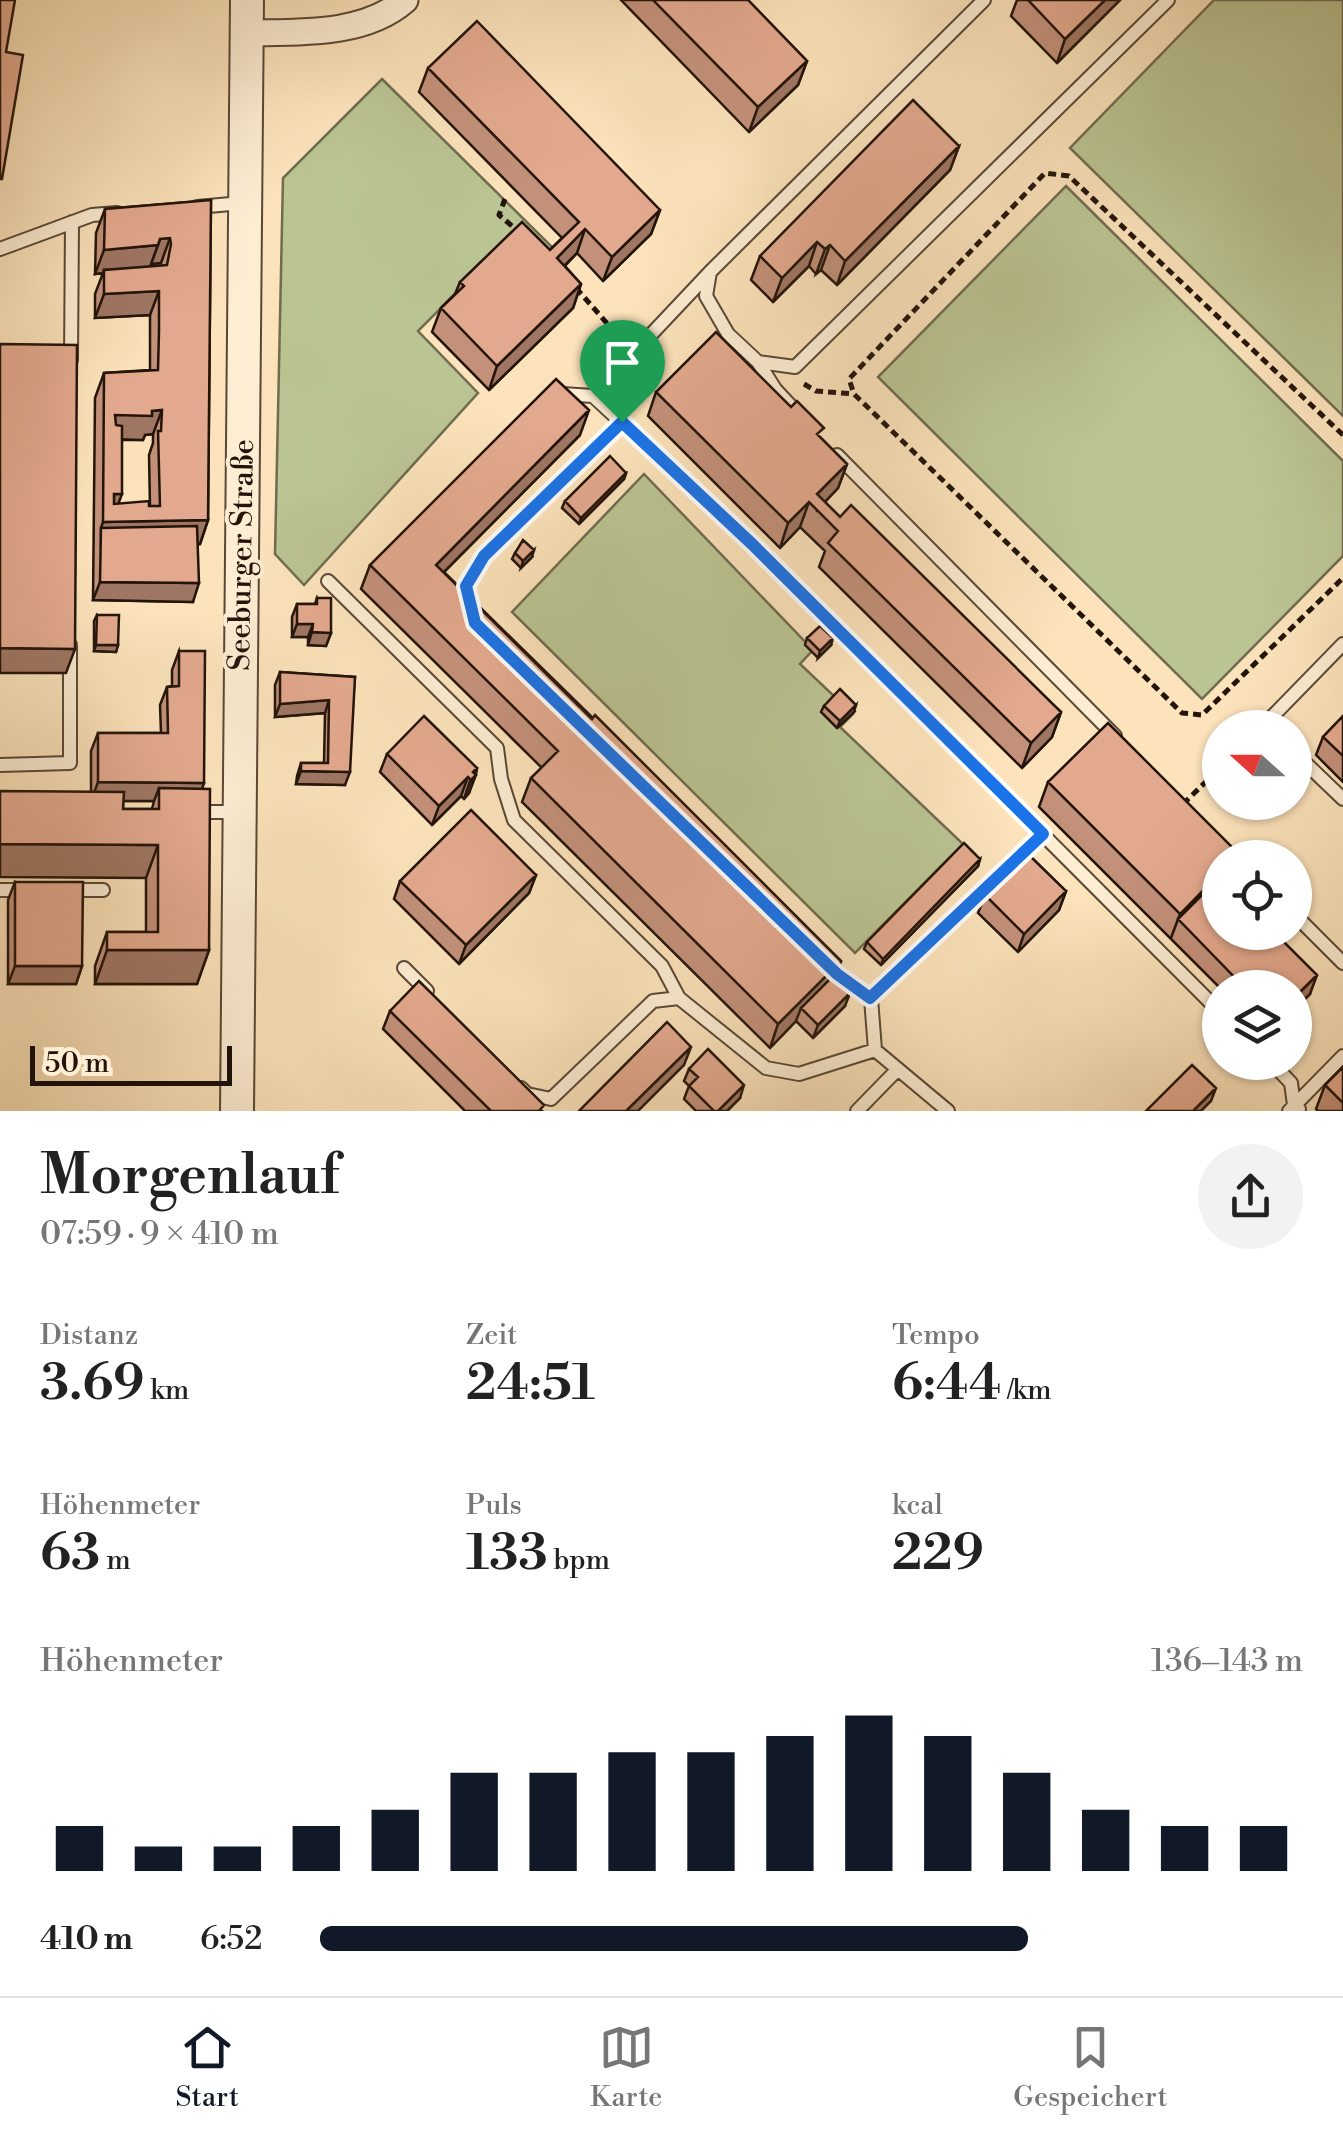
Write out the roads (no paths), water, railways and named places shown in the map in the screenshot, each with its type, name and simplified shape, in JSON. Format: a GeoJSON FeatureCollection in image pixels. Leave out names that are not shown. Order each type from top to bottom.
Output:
{"type":"FeatureCollection","features":[{"type":"Feature","properties":{"kind":"street","name":"Seeburger Straße"},"geometry":{"type":"LineString","coordinates":[[237,1111],[247,0]]}},
{"type":"Feature","properties":{"kind":"street"},"geometry":{"type":"LineString","coordinates":[[247,34],[348,27],[405,0]]}},
{"type":"Feature","properties":{"kind":"lane"},"geometry":{"type":"LineString","coordinates":[[593,396],[710,272],[984,0]]}},
{"type":"Feature","properties":{"kind":"lane"},"geometry":{"type":"LineString","coordinates":[[758,362],[795,367],[1168,0]]}},
{"type":"Feature","properties":{"kind":"lane"},"geometry":{"type":"LineString","coordinates":[[183,208],[244,203]]}},
{"type":"Feature","properties":{"kind":"lane"},"geometry":{"type":"LineString","coordinates":[[0,249],[92,215],[130,212]]}},
{"type":"Feature","properties":{"kind":"lane"},"geometry":{"type":"LineString","coordinates":[[71,376],[72,222]]}},
{"type":"Feature","properties":{"kind":"lane"},"geometry":{"type":"LineString","coordinates":[[710,272],[706,296],[728,334],[758,362],[775,388],[817,434]]}},
{"type":"Feature","properties":{"kind":"lane"},"geometry":{"type":"LineString","coordinates":[[562,394],[593,396],[622,422],[752,544],[1202,994]]}},
{"type":"Feature","properties":{"kind":"lane"},"geometry":{"type":"LineString","coordinates":[[475,623],[466,586],[484,556],[622,422]]}},
{"type":"Feature","properties":{"kind":"lane"},"geometry":{"type":"LineString","coordinates":[[829,448],[1123,744]]}},
{"type":"Feature","properties":{"kind":"lane"},"geometry":{"type":"LineString","coordinates":[[328,581],[496,748],[500,779],[514,820],[662,966],[679,998],[766,1068],[799,1074],[875,1050]]}},
{"type":"Feature","properties":{"kind":"lane"},"geometry":{"type":"LineString","coordinates":[[0,765],[70,763],[70,628]]}},
{"type":"Feature","properties":{"kind":"lane"},"geometry":{"type":"LineString","coordinates":[[1279,710],[1343,644]]}},
{"type":"Feature","properties":{"kind":"lane"},"geometry":{"type":"LineString","coordinates":[[1312,769],[1343,799]]}},
{"type":"Feature","properties":{"kind":"lane"},"geometry":{"type":"LineString","coordinates":[[186,812],[238,812]]}},
{"type":"Feature","properties":{"kind":"lane"},"geometry":{"type":"LineString","coordinates":[[870,998],[1043,834]]}},
{"type":"Feature","properties":{"kind":"lane"},"geometry":{"type":"LineString","coordinates":[[0,890],[34,890]]}},
{"type":"Feature","properties":{"kind":"lane"},"geometry":{"type":"LineString","coordinates":[[52,890],[103,890]]}},
{"type":"Feature","properties":{"kind":"lane"},"geometry":{"type":"LineString","coordinates":[[1312,932],[1343,963]]}},
{"type":"Feature","properties":{"kind":"lane"},"geometry":{"type":"LineString","coordinates":[[809,947],[870,998],[875,1050],[948,1111]]}},
{"type":"Feature","properties":{"kind":"lane"},"geometry":{"type":"LineString","coordinates":[[404,968],[432,996]]}},
{"type":"Feature","properties":{"kind":"lane"},"geometry":{"type":"LineString","coordinates":[[514,1080],[528,1094],[550,1099],[653,1000],[679,998]]}},
{"type":"Feature","properties":{"kind":"lane"},"geometry":{"type":"LineString","coordinates":[[1295,1109],[1343,1056]]}},
{"type":"Feature","properties":{"kind":"lane"},"geometry":{"type":"LineString","coordinates":[[857,1111],[898,1068]]}},
{"type":"Feature","properties":{"kind":"lane"},"geometry":{"type":"LineString","coordinates":[[1289,1080],[1295,1109]]}}]}
